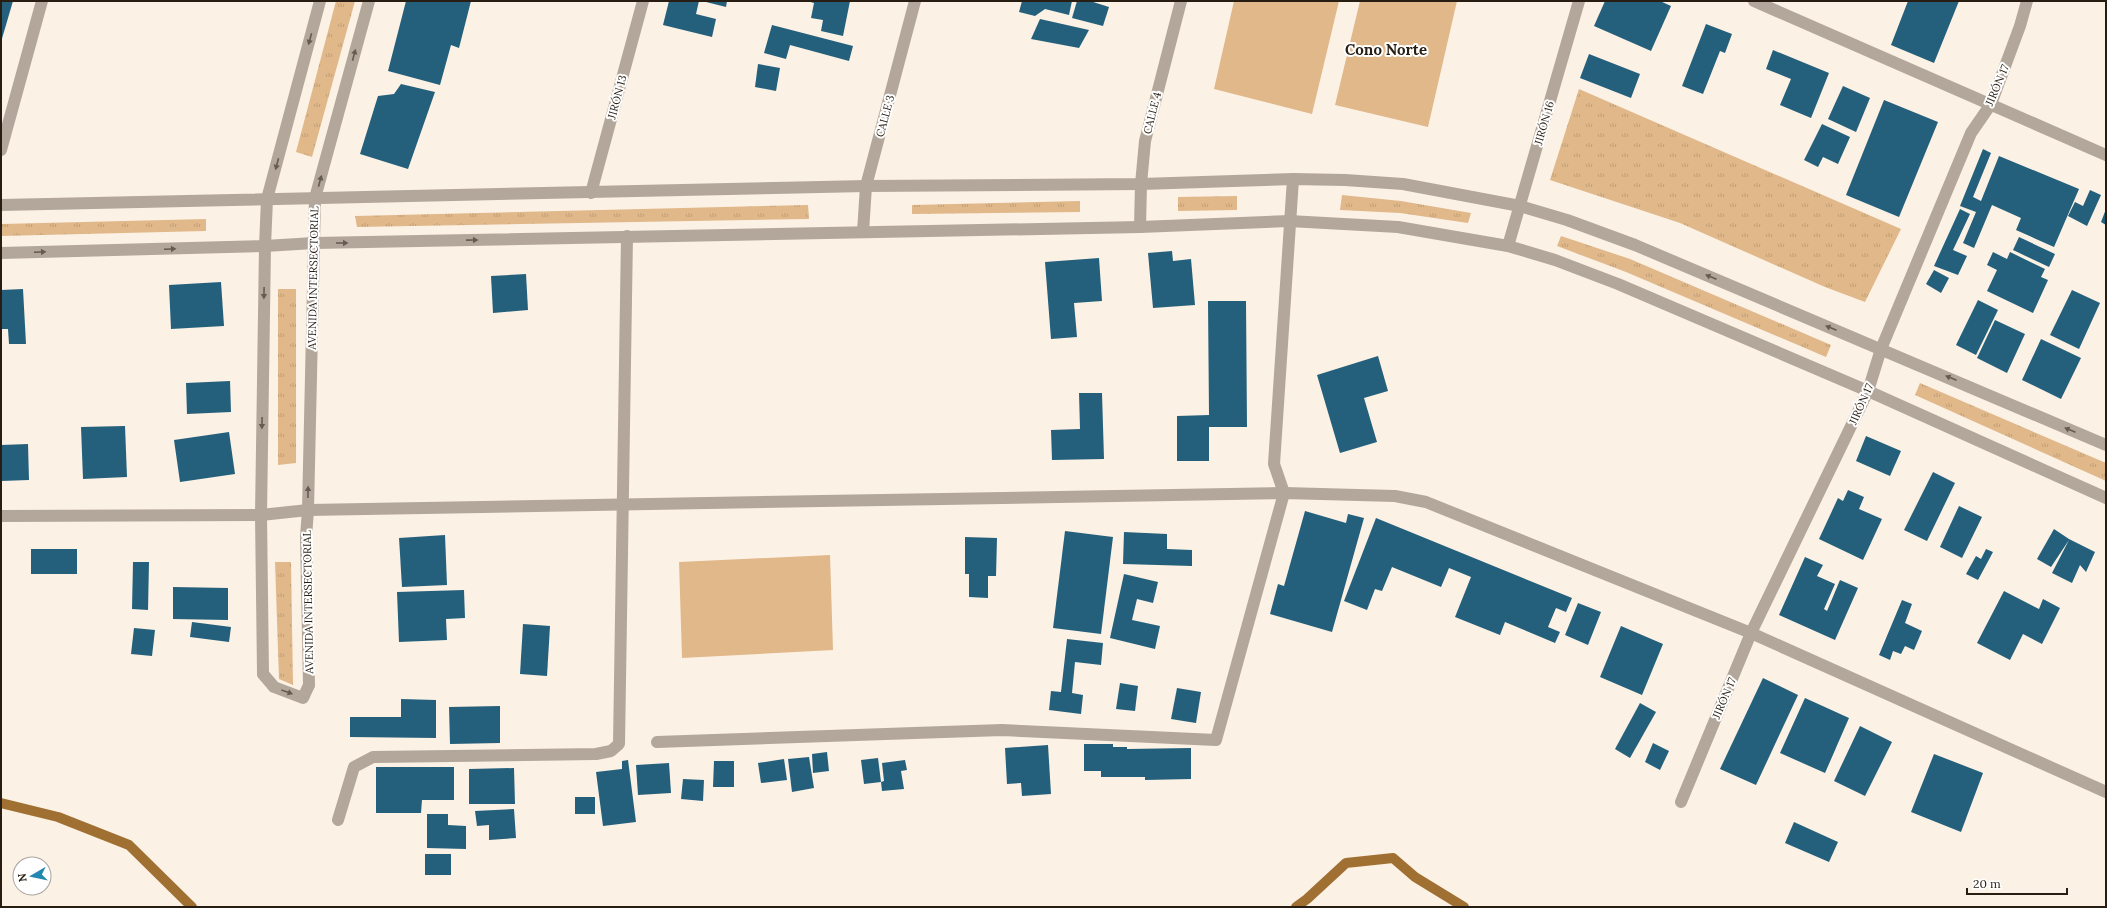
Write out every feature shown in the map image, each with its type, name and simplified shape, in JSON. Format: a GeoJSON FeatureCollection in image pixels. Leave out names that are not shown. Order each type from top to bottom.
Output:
{"type":"FeatureCollection","features":[{"type":"Feature","properties":{"kind":"street"},"geometry":{"type":"LineString","coordinates":[[1,150],[42,1]]}},
{"type":"Feature","properties":{"kind":"street","name":"AVENIDA INTERSECTORIAL"},"geometry":{"type":"LineString","coordinates":[[320,1],[267,199],[265,246],[261,515],[263,674],[274,687],[303,698],[309,685],[306,537],[308,510],[315,198],[369,1]]}},
{"type":"Feature","properties":{"kind":"street","name":"JIRÓN 13"},"geometry":{"type":"LineString","coordinates":[[591,193],[643,1]]}},
{"type":"Feature","properties":{"kind":"street","name":"CALLE 3"},"geometry":{"type":"LineString","coordinates":[[863,232],[866,186],[915,1]]}},
{"type":"Feature","properties":{"kind":"street","name":"CALLE 4"},"geometry":{"type":"LineString","coordinates":[[1140,227],[1141,184],[1145,141],[1181,1]]}},
{"type":"Feature","properties":{"kind":"street","name":"JIRÓN 16"},"geometry":{"type":"LineString","coordinates":[[1508,246],[1579,1]]}},
{"type":"Feature","properties":{"kind":"street"},"geometry":{"type":"LineString","coordinates":[[1754,1],[2106,155]]}},
{"type":"Feature","properties":{"kind":"street","name":"JIRÓN 17"},"geometry":{"type":"LineString","coordinates":[[1681,802],[1751,633],[1868,391],[1881,349],[1971,133],[1991,104],[2020,26],[2027,1]]}},
{"type":"Feature","properties":{"kind":"street"},"geometry":{"type":"LineString","coordinates":[[1,205],[866,186],[1141,184],[1293,179],[1345,180],[1404,184],[1520,206],[1567,220],[1635,245],[2106,445]]}},
{"type":"Feature","properties":{"kind":"street"},"geometry":{"type":"LineString","coordinates":[[657,742],[1002,730],[1216,740],[1284,493],[1274,464],[1293,179]]}},
{"type":"Feature","properties":{"kind":"street"},"geometry":{"type":"LineString","coordinates":[[1,253],[265,246],[314,243],[1140,227],[1289,221],[1398,227],[1508,246],[1555,260],[1618,284],[1868,391],[2106,498]]}},
{"type":"Feature","properties":{"kind":"street"},"geometry":{"type":"LineString","coordinates":[[338,820],[354,767],[373,756],[596,754],[611,751],[619,744],[627,236]]}},
{"type":"Feature","properties":{"kind":"street"},"geometry":{"type":"LineString","coordinates":[[1,516],[261,515],[308,510],[1284,493],[1395,496],[1426,502],[1751,633],[2106,792]]}},
{"type":"Feature","properties":{"kind":"green space"},"geometry":{"type":"Polygon","coordinates":[[[336,1],[355,1],[312,157],[296,152],[336,1]]]}},
{"type":"Feature","properties":{"kind":"green space"},"geometry":{"type":"Polygon","coordinates":[[[1234,1],[1339,1],[1312,114],[1214,89],[1234,1]]]}},
{"type":"Feature","properties":{"kind":"green space"},"geometry":{"type":"Polygon","coordinates":[[[1360,1],[1457,1],[1428,127],[1335,105],[1360,1]]]}},
{"type":"Feature","properties":{"kind":"green space"},"geometry":{"type":"Polygon","coordinates":[[[1579,89],[1901,229],[1865,302],[1825,287],[1680,223],[1550,180],[1579,89]]]}},
{"type":"Feature","properties":{"kind":"green space"},"geometry":{"type":"Polygon","coordinates":[[[1342,195],[1401,201],[1471,213],[1468,223],[1400,213],[1340,210],[1342,195]]]}},
{"type":"Feature","properties":{"kind":"green space"},"geometry":{"type":"Polygon","coordinates":[[[1237,196],[1237,210],[1178,211],[1178,197],[1237,196]]]}},
{"type":"Feature","properties":{"kind":"green space"},"geometry":{"type":"Polygon","coordinates":[[[1080,201],[1080,212],[912,214],[912,205],[1080,201]]]}},
{"type":"Feature","properties":{"kind":"green space"},"geometry":{"type":"Polygon","coordinates":[[[808,205],[809,219],[357,227],[355,216],[808,205]]]}},
{"type":"Feature","properties":{"kind":"green space"},"geometry":{"type":"Polygon","coordinates":[[[206,219],[206,231],[1,236],[1,224],[206,219]]]}},
{"type":"Feature","properties":{"kind":"green space"},"geometry":{"type":"Polygon","coordinates":[[[1561,236],[1630,259],[1831,345],[1826,357],[1626,272],[1557,246],[1561,236]]]}},
{"type":"Feature","properties":{"kind":"green space"},"geometry":{"type":"Polygon","coordinates":[[[278,289],[296,289],[296,463],[278,465],[278,289]]]}},
{"type":"Feature","properties":{"kind":"green space"},"geometry":{"type":"Polygon","coordinates":[[[1920,383],[2106,463],[2106,481],[1915,395],[1920,383]]]}},
{"type":"Feature","properties":{"kind":"green space"},"geometry":{"type":"Polygon","coordinates":[[[830,555],[833,650],[682,658],[679,562],[830,555]]]}},
{"type":"Feature","properties":{"kind":"green space"},"geometry":{"type":"Polygon","coordinates":[[[275,562],[291,562],[293,685],[279,679],[275,562]]]}},
{"type":"Feature","properties":{"kind":"building"},"geometry":{"type":"Polygon","coordinates":[[[1,1],[13,1],[1,42],[1,1]]]}},
{"type":"Feature","properties":{"kind":"building"},"geometry":{"type":"Polygon","coordinates":[[[406,1],[471,1],[459,48],[451,45],[440,85],[388,71],[406,1]]]}},
{"type":"Feature","properties":{"kind":"building"},"geometry":{"type":"Polygon","coordinates":[[[669,1],[699,1],[696,14],[716,19],[712,37],[663,25],[669,1]]]}},
{"type":"Feature","properties":{"kind":"building"},"geometry":{"type":"Polygon","coordinates":[[[702,1],[727,1],[726,7],[702,1]]]}},
{"type":"Feature","properties":{"kind":"building"},"geometry":{"type":"Polygon","coordinates":[[[807,1],[850,1],[843,36],[821,31],[823,20],[811,18],[814,3],[807,1]]]}},
{"type":"Feature","properties":{"kind":"building"},"geometry":{"type":"Polygon","coordinates":[[[1022,1],[1072,1],[1069,15],[1045,9],[1035,16],[1019,12],[1022,1]]]}},
{"type":"Feature","properties":{"kind":"building"},"geometry":{"type":"Polygon","coordinates":[[[1077,1],[1090,1],[1109,7],[1103,26],[1072,18],[1077,1]]]}},
{"type":"Feature","properties":{"kind":"building"},"geometry":{"type":"Polygon","coordinates":[[[1605,1],[1660,1],[1671,6],[1651,51],[1594,26],[1605,1]]]}},
{"type":"Feature","properties":{"kind":"building"},"geometry":{"type":"Polygon","coordinates":[[[1908,1],[1959,1],[1934,63],[1891,45],[1908,1]]]}},
{"type":"Feature","properties":{"kind":"building"},"geometry":{"type":"Polygon","coordinates":[[[1040,19],[1089,30],[1079,48],[1031,39],[1040,19]]]}},
{"type":"Feature","properties":{"kind":"building"},"geometry":{"type":"Polygon","coordinates":[[[1706,24],[1732,34],[1725,53],[1720,51],[1703,94],[1682,86],[1706,24]]]}},
{"type":"Feature","properties":{"kind":"building"},"geometry":{"type":"Polygon","coordinates":[[[772,25],[853,46],[849,61],[790,45],[786,59],[764,53],[772,25]]]}},
{"type":"Feature","properties":{"kind":"building"},"geometry":{"type":"Polygon","coordinates":[[[1773,50],[1829,73],[1811,118],[1780,105],[1791,79],[1766,69],[1773,50]]]}},
{"type":"Feature","properties":{"kind":"building"},"geometry":{"type":"Polygon","coordinates":[[[1589,54],[1640,74],[1631,98],[1580,78],[1589,54]]]}},
{"type":"Feature","properties":{"kind":"building"},"geometry":{"type":"Polygon","coordinates":[[[758,64],[780,68],[776,91],[755,87],[758,64]]]}},
{"type":"Feature","properties":{"kind":"building"},"geometry":{"type":"Polygon","coordinates":[[[401,84],[435,92],[408,169],[360,154],[378,96],[394,94],[401,84]]]}},
{"type":"Feature","properties":{"kind":"building"},"geometry":{"type":"Polygon","coordinates":[[[1843,86],[1870,98],[1856,132],[1828,119],[1843,86]]]}},
{"type":"Feature","properties":{"kind":"building"},"geometry":{"type":"Polygon","coordinates":[[[1884,100],[1938,122],[1899,217],[1846,195],[1884,100]]]}},
{"type":"Feature","properties":{"kind":"building"},"geometry":{"type":"Polygon","coordinates":[[[1822,124],[1850,137],[1838,164],[1823,157],[1818,167],[1804,160],[1822,124]]]}},
{"type":"Feature","properties":{"kind":"building"},"geometry":{"type":"Polygon","coordinates":[[[1983,149],[1991,153],[1973,197],[1981,201],[1999,156],[2079,189],[2054,247],[2016,230],[2021,218],[1992,205],[1974,248],[1963,243],[1976,212],[1960,206],[1983,149]]]}},
{"type":"Feature","properties":{"kind":"building"},"geometry":{"type":"Polygon","coordinates":[[[2090,190],[2101,195],[2087,226],[2068,216],[2075,202],[2083,206],[2090,190]]]}},
{"type":"Feature","properties":{"kind":"building"},"geometry":{"type":"Polygon","coordinates":[[[1960,209],[1970,214],[1953,250],[1967,256],[1958,275],[1934,266],[1960,209]]]}},
{"type":"Feature","properties":{"kind":"building"},"geometry":{"type":"Polygon","coordinates":[[[2106,209],[2106,225],[2101,222],[2106,209]]]}},
{"type":"Feature","properties":{"kind":"building"},"geometry":{"type":"Polygon","coordinates":[[[2019,237],[2055,254],[2049,267],[2013,250],[2019,237]]]}},
{"type":"Feature","properties":{"kind":"building"},"geometry":{"type":"Polygon","coordinates":[[[1172,251],[1173,261],[1191,259],[1195,305],[1153,308],[1148,253],[1172,251]]]}},
{"type":"Feature","properties":{"kind":"building"},"geometry":{"type":"Polygon","coordinates":[[[1993,252],[2007,259],[2010,252],[2045,269],[2041,277],[2048,280],[2033,313],[1987,291],[1997,270],[1987,265],[1993,252]]]}},
{"type":"Feature","properties":{"kind":"building"},"geometry":{"type":"Polygon","coordinates":[[[1099,258],[1102,301],[1074,303],[1077,337],[1051,339],[1045,262],[1099,258]]]}},
{"type":"Feature","properties":{"kind":"building"},"geometry":{"type":"Polygon","coordinates":[[[1934,270],[1949,278],[1941,293],[1926,284],[1934,270]]]}},
{"type":"Feature","properties":{"kind":"building"},"geometry":{"type":"Polygon","coordinates":[[[526,274],[528,310],[493,313],[491,276],[526,274]]]}},
{"type":"Feature","properties":{"kind":"building"},"geometry":{"type":"Polygon","coordinates":[[[221,282],[224,326],[171,329],[169,285],[221,282]]]}},
{"type":"Feature","properties":{"kind":"building"},"geometry":{"type":"Polygon","coordinates":[[[23,289],[26,344],[9,344],[8,329],[1,329],[1,290],[23,289]]]}},
{"type":"Feature","properties":{"kind":"building"},"geometry":{"type":"Polygon","coordinates":[[[2072,290],[2100,303],[2079,349],[2050,335],[2072,290]]]}},
{"type":"Feature","properties":{"kind":"building"},"geometry":{"type":"Polygon","coordinates":[[[1978,300],[1998,310],[1976,355],[1956,345],[1978,300]]]}},
{"type":"Feature","properties":{"kind":"building"},"geometry":{"type":"Polygon","coordinates":[[[1208,301],[1246,301],[1247,427],[1209,427],[1209,461],[1177,461],[1177,416],[1209,415],[1208,301]]]}},
{"type":"Feature","properties":{"kind":"building"},"geometry":{"type":"Polygon","coordinates":[[[1995,320],[2025,334],[2007,373],[1977,358],[1995,320]]]}},
{"type":"Feature","properties":{"kind":"building"},"geometry":{"type":"Polygon","coordinates":[[[2041,339],[2081,358],[2061,399],[2022,380],[2041,339]]]}},
{"type":"Feature","properties":{"kind":"building"},"geometry":{"type":"Polygon","coordinates":[[[1378,356],[1388,391],[1364,398],[1377,442],[1340,453],[1317,375],[1378,356]]]}},
{"type":"Feature","properties":{"kind":"building"},"geometry":{"type":"Polygon","coordinates":[[[230,381],[231,412],[187,414],[186,383],[230,381]]]}},
{"type":"Feature","properties":{"kind":"building"},"geometry":{"type":"Polygon","coordinates":[[[1079,393],[1102,393],[1104,459],[1052,460],[1051,430],[1080,429],[1079,393]]]}},
{"type":"Feature","properties":{"kind":"building"},"geometry":{"type":"Polygon","coordinates":[[[125,426],[127,477],[83,479],[81,427],[125,426]]]}},
{"type":"Feature","properties":{"kind":"building"},"geometry":{"type":"Polygon","coordinates":[[[229,432],[235,474],[180,482],[174,440],[229,432]]]}},
{"type":"Feature","properties":{"kind":"building"},"geometry":{"type":"Polygon","coordinates":[[[1866,436],[1901,451],[1890,476],[1856,461],[1866,436]]]}},
{"type":"Feature","properties":{"kind":"building"},"geometry":{"type":"Polygon","coordinates":[[[28,444],[29,480],[1,481],[1,445],[28,444]]]}},
{"type":"Feature","properties":{"kind":"building"},"geometry":{"type":"Polygon","coordinates":[[[1933,472],[1955,483],[1927,541],[1904,530],[1933,472]]]}},
{"type":"Feature","properties":{"kind":"building"},"geometry":{"type":"Polygon","coordinates":[[[1848,490],[1864,497],[1859,509],[1882,519],[1863,560],[1819,539],[1838,498],[1843,501],[1848,490]]]}},
{"type":"Feature","properties":{"kind":"building"},"geometry":{"type":"Polygon","coordinates":[[[1959,506],[1982,517],[1962,558],[1940,547],[1959,506]]]}},
{"type":"Feature","properties":{"kind":"building"},"geometry":{"type":"Polygon","coordinates":[[[1305,511],[1346,523],[1348,514],[1364,518],[1332,632],[1270,614],[1278,584],[1284,586],[1305,511]]]}},
{"type":"Feature","properties":{"kind":"building"},"geometry":{"type":"Polygon","coordinates":[[[1376,518],[1572,598],[1566,612],[1556,608],[1548,627],[1560,632],[1555,643],[1505,622],[1500,635],[1455,617],[1471,577],[1449,568],[1441,587],[1392,567],[1382,591],[1375,589],[1367,610],[1344,601],[1376,518]]]}},
{"type":"Feature","properties":{"kind":"building"},"geometry":{"type":"Polygon","coordinates":[[[2054,529],[2069,539],[2095,552],[2086,572],[2080,565],[2072,583],[2052,573],[2069,540],[2051,567],[2037,559],[2054,529]]]}},
{"type":"Feature","properties":{"kind":"building"},"geometry":{"type":"Polygon","coordinates":[[[1065,531],[1113,537],[1101,634],[1053,628],[1065,531]]]}},
{"type":"Feature","properties":{"kind":"building"},"geometry":{"type":"Polygon","coordinates":[[[1124,532],[1167,534],[1167,549],[1192,550],[1192,566],[1123,564],[1124,532]]]}},
{"type":"Feature","properties":{"kind":"building"},"geometry":{"type":"Polygon","coordinates":[[[445,535],[447,585],[402,587],[399,538],[445,535]]]}},
{"type":"Feature","properties":{"kind":"building"},"geometry":{"type":"Polygon","coordinates":[[[965,537],[997,538],[996,576],[988,576],[988,598],[969,597],[969,574],[965,574],[965,537]]]}},
{"type":"Feature","properties":{"kind":"building"},"geometry":{"type":"Polygon","coordinates":[[[31,549],[77,549],[77,574],[31,574],[31,549]]]}},
{"type":"Feature","properties":{"kind":"building"},"geometry":{"type":"Polygon","coordinates":[[[1986,549],[1993,552],[1978,580],[1966,574],[1976,556],[1981,559],[1986,549]]]}},
{"type":"Feature","properties":{"kind":"building"},"geometry":{"type":"Polygon","coordinates":[[[1805,557],[1823,565],[1817,576],[1835,584],[1824,609],[1827,611],[1840,580],[1858,588],[1835,640],[1779,615],[1805,557]]]}},
{"type":"Feature","properties":{"kind":"building"},"geometry":{"type":"Polygon","coordinates":[[[133,562],[149,562],[148,610],[132,609],[133,562]]]}},
{"type":"Feature","properties":{"kind":"building"},"geometry":{"type":"Polygon","coordinates":[[[1124,574],[1158,582],[1153,603],[1137,599],[1132,620],[1160,626],[1155,649],[1110,638],[1124,574]]]}},
{"type":"Feature","properties":{"kind":"building"},"geometry":{"type":"Polygon","coordinates":[[[173,587],[228,588],[228,620],[173,619],[173,587]]]}},
{"type":"Feature","properties":{"kind":"building"},"geometry":{"type":"Polygon","coordinates":[[[464,590],[465,618],[446,619],[447,640],[399,642],[397,592],[464,590]]]}},
{"type":"Feature","properties":{"kind":"building"},"geometry":{"type":"Polygon","coordinates":[[[2004,591],[2039,609],[2043,599],[2060,608],[2042,644],[2023,634],[2010,660],[1977,643],[2004,591]]]}},
{"type":"Feature","properties":{"kind":"building"},"geometry":{"type":"Polygon","coordinates":[[[1902,600],[1912,604],[1905,623],[1922,631],[1914,650],[1905,646],[1901,654],[1893,651],[1890,660],[1879,655],[1902,600]]]}},
{"type":"Feature","properties":{"kind":"building"},"geometry":{"type":"Polygon","coordinates":[[[1578,603],[1601,612],[1588,645],[1565,635],[1578,603]]]}},
{"type":"Feature","properties":{"kind":"building"},"geometry":{"type":"Polygon","coordinates":[[[192,622],[231,627],[229,642],[190,637],[192,622]]]}},
{"type":"Feature","properties":{"kind":"building"},"geometry":{"type":"Polygon","coordinates":[[[523,624],[550,626],[547,676],[520,674],[523,624]]]}},
{"type":"Feature","properties":{"kind":"building"},"geometry":{"type":"Polygon","coordinates":[[[1621,626],[1663,644],[1642,695],[1600,677],[1621,626]]]}},
{"type":"Feature","properties":{"kind":"building"},"geometry":{"type":"Polygon","coordinates":[[[134,628],[155,630],[152,656],[131,654],[134,628]]]}},
{"type":"Feature","properties":{"kind":"building"},"geometry":{"type":"Polygon","coordinates":[[[1067,639],[1103,643],[1101,665],[1075,662],[1072,693],[1083,695],[1081,714],[1049,710],[1051,691],[1061,692],[1067,639]]]}},
{"type":"Feature","properties":{"kind":"building"},"geometry":{"type":"Polygon","coordinates":[[[1763,678],[1798,695],[1756,785],[1720,769],[1763,678]]]}},
{"type":"Feature","properties":{"kind":"building"},"geometry":{"type":"Polygon","coordinates":[[[1120,683],[1138,686],[1135,711],[1116,709],[1120,683]]]}},
{"type":"Feature","properties":{"kind":"building"},"geometry":{"type":"Polygon","coordinates":[[[1177,688],[1201,692],[1196,723],[1171,719],[1177,688]]]}},
{"type":"Feature","properties":{"kind":"building"},"geometry":{"type":"Polygon","coordinates":[[[1805,698],[1849,718],[1825,773],[1780,753],[1805,698]]]}},
{"type":"Feature","properties":{"kind":"building"},"geometry":{"type":"Polygon","coordinates":[[[401,699],[436,700],[436,738],[350,737],[350,717],[401,717],[401,699]]]}},
{"type":"Feature","properties":{"kind":"building"},"geometry":{"type":"Polygon","coordinates":[[[1640,703],[1656,712],[1630,758],[1615,749],[1640,703]]]}},
{"type":"Feature","properties":{"kind":"building"},"geometry":{"type":"Polygon","coordinates":[[[500,706],[500,743],[450,744],[449,707],[500,706]]]}},
{"type":"Feature","properties":{"kind":"building"},"geometry":{"type":"Polygon","coordinates":[[[1860,726],[1892,742],[1865,796],[1834,781],[1860,726]]]}},
{"type":"Feature","properties":{"kind":"building"},"geometry":{"type":"Polygon","coordinates":[[[1653,743],[1669,751],[1660,770],[1645,762],[1653,743]]]}},
{"type":"Feature","properties":{"kind":"building"},"geometry":{"type":"Polygon","coordinates":[[[1084,744],[1113,744],[1113,747],[1127,747],[1127,749],[1191,748],[1191,779],[1145,780],[1145,777],[1101,777],[1101,771],[1084,771],[1084,744]]]}},
{"type":"Feature","properties":{"kind":"building"},"geometry":{"type":"Polygon","coordinates":[[[1048,745],[1051,794],[1022,796],[1021,783],[1007,784],[1005,748],[1048,745]]]}},
{"type":"Feature","properties":{"kind":"building"},"geometry":{"type":"Polygon","coordinates":[[[827,752],[829,771],[813,773],[812,754],[827,752]]]}},
{"type":"Feature","properties":{"kind":"building"},"geometry":{"type":"Polygon","coordinates":[[[1934,754],[1983,773],[1961,832],[1911,812],[1934,754]]]}},
{"type":"Feature","properties":{"kind":"building"},"geometry":{"type":"Polygon","coordinates":[[[809,757],[814,788],[792,792],[788,759],[809,757]]]}},
{"type":"Feature","properties":{"kind":"building"},"geometry":{"type":"Polygon","coordinates":[[[878,758],[881,782],[864,784],[861,760],[878,758]]]}},
{"type":"Feature","properties":{"kind":"building"},"geometry":{"type":"Polygon","coordinates":[[[784,759],[787,780],[761,783],[758,763],[784,759]]]}},
{"type":"Feature","properties":{"kind":"building"},"geometry":{"type":"Polygon","coordinates":[[[628,760],[636,822],[603,826],[596,772],[622,769],[622,761],[628,760]]]}},
{"type":"Feature","properties":{"kind":"building"},"geometry":{"type":"Polygon","coordinates":[[[905,760],[907,770],[901,771],[904,789],[882,791],[881,782],[884,781],[882,763],[905,760]]]}},
{"type":"Feature","properties":{"kind":"building"},"geometry":{"type":"Polygon","coordinates":[[[714,761],[734,761],[734,787],[713,787],[714,761]]]}},
{"type":"Feature","properties":{"kind":"building"},"geometry":{"type":"Polygon","coordinates":[[[669,763],[671,793],[638,795],[636,765],[669,763]]]}},
{"type":"Feature","properties":{"kind":"building"},"geometry":{"type":"Polygon","coordinates":[[[376,767],[454,767],[454,800],[422,800],[421,813],[376,813],[376,767]]]}},
{"type":"Feature","properties":{"kind":"building"},"geometry":{"type":"Polygon","coordinates":[[[514,768],[515,804],[469,804],[469,769],[514,768]]]}},
{"type":"Feature","properties":{"kind":"building"},"geometry":{"type":"Polygon","coordinates":[[[683,779],[704,780],[703,801],[681,799],[683,779]]]}},
{"type":"Feature","properties":{"kind":"building"},"geometry":{"type":"Polygon","coordinates":[[[575,797],[595,797],[595,814],[575,814],[575,797]]]}},
{"type":"Feature","properties":{"kind":"building"},"geometry":{"type":"Polygon","coordinates":[[[514,809],[516,838],[489,840],[489,825],[477,826],[475,811],[514,809]]]}},
{"type":"Feature","properties":{"kind":"building"},"geometry":{"type":"Polygon","coordinates":[[[427,814],[448,814],[448,825],[466,826],[466,849],[427,848],[427,814]]]}},
{"type":"Feature","properties":{"kind":"building"},"geometry":{"type":"Polygon","coordinates":[[[1794,822],[1838,842],[1829,862],[1785,843],[1794,822]]]}},
{"type":"Feature","properties":{"kind":"building"},"geometry":{"type":"Polygon","coordinates":[[[425,854],[451,854],[451,875],[425,875],[425,854]]]}},
{"type":"Feature","properties":{"kind":"waterway"},"geometry":{"type":"LineString","coordinates":[[1,803],[58,817],[129,845],[192,907]]}},
{"type":"Feature","properties":{"kind":"waterway"},"geometry":{"type":"LineString","coordinates":[[1296,907],[1307,899],[1346,863],[1393,858],[1415,877],[1464,907]]}},
{"type":"Feature","properties":{"kind":"district","name":"Cono Norte"},"geometry":{"type":"Point","coordinates":[1386,50]}}]}
